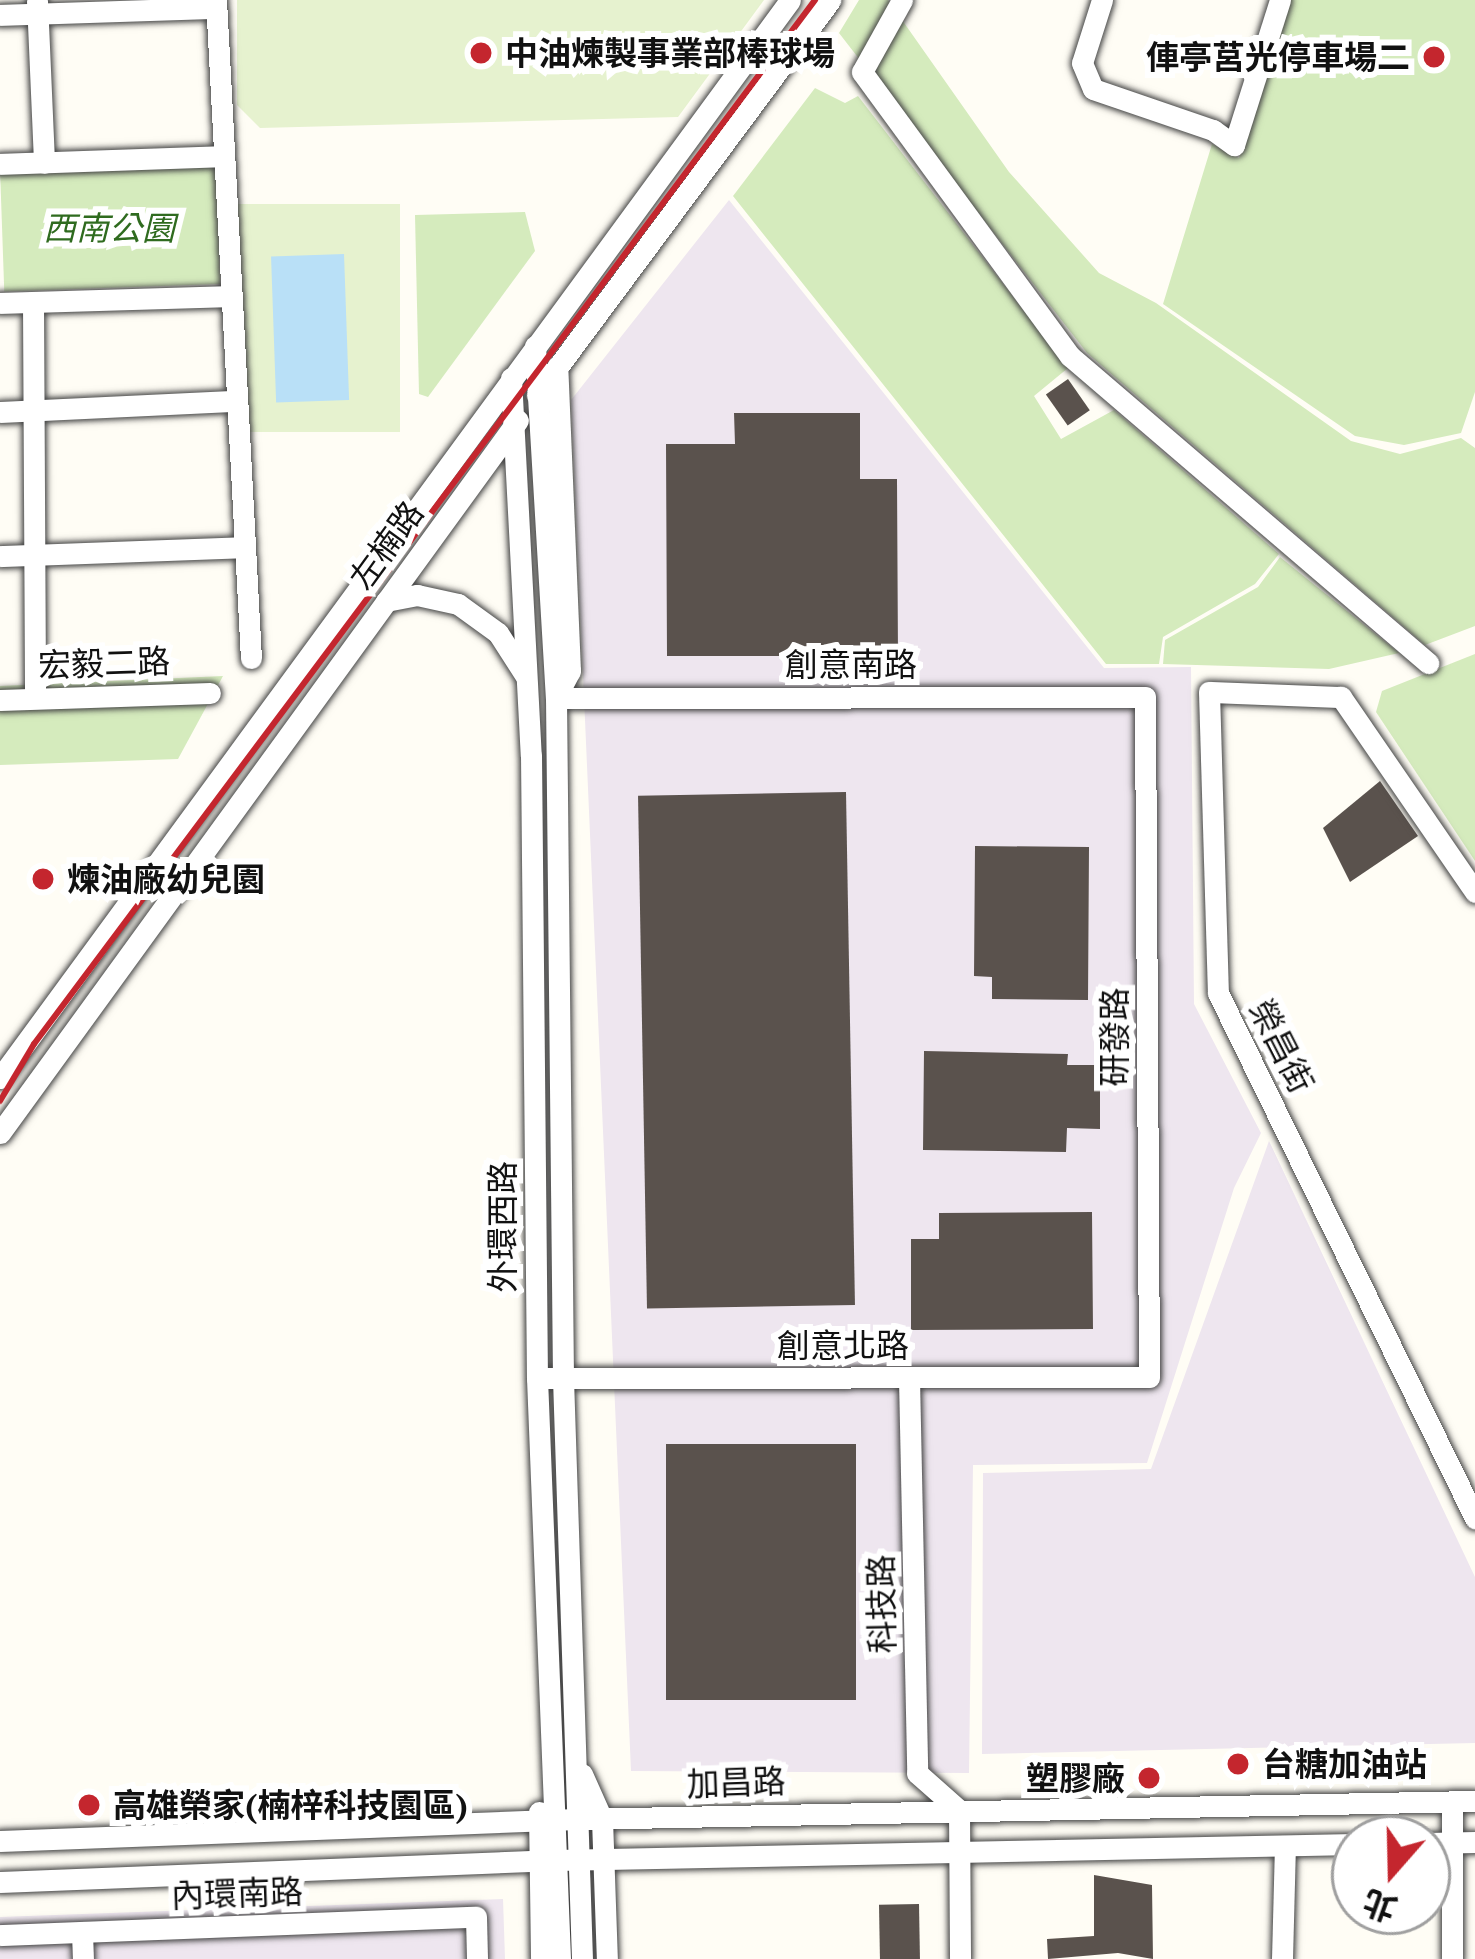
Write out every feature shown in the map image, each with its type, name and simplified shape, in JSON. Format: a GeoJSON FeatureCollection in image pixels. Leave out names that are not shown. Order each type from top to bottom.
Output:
{"type":"FeatureCollection","features":[{"type":"Feature","properties":{"kind":"street","name":"左楠路"},"geometry":{"type":"LineString","coordinates":[[0,1078],[790,0]]}},
{"type":"Feature","properties":{"kind":"street","name":"左楠路"},"geometry":{"type":"LineString","coordinates":[[0,1133],[557,365],[830,0]]}},
{"type":"Feature","properties":{"kind":"street"},"geometry":{"type":"LineString","coordinates":[[902,0],[862,72],[1070,356],[1428,664]]}},
{"type":"Feature","properties":{"kind":"street"},"geometry":{"type":"LineString","coordinates":[[1102,0],[1082,63],[1093,89],[1214,130],[1234,145],[1280,0]]}},
{"type":"Feature","properties":{"kind":"street"},"geometry":{"type":"LineString","coordinates":[[0,15],[37,7],[216,4],[251,658]]}},
{"type":"Feature","properties":{"kind":"street"},"geometry":{"type":"LineString","coordinates":[[37,7],[44,163]]}},
{"type":"Feature","properties":{"kind":"street"},"geometry":{"type":"LineString","coordinates":[[0,164],[224,156]]}},
{"type":"Feature","properties":{"kind":"street"},"geometry":{"type":"LineString","coordinates":[[0,303],[231,296]]}},
{"type":"Feature","properties":{"kind":"street"},"geometry":{"type":"LineString","coordinates":[[33,302],[38,554],[35,698]]}},
{"type":"Feature","properties":{"kind":"street","name":"外環西路"},"geometry":{"type":"LineString","coordinates":[[555,320],[570,671],[556,698]]}},
{"type":"Feature","properties":{"kind":"street","name":"外環西路"},"geometry":{"type":"LineString","coordinates":[[535,346],[556,698],[563,1378],[580,1768],[602,1819],[607,1959]]}},
{"type":"Feature","properties":{"kind":"street","name":"外環西路"},"geometry":{"type":"LineString","coordinates":[[511,378],[529,683],[537,1378],[560,1959]]}},
{"type":"Feature","properties":{"kind":"street"},"geometry":{"type":"LineString","coordinates":[[0,412],[237,401]]}},
{"type":"Feature","properties":{"kind":"street"},"geometry":{"type":"LineString","coordinates":[[0,556],[245,547]]}},
{"type":"Feature","properties":{"kind":"street"},"geometry":{"type":"LineString","coordinates":[[386,601],[420,595],[471,611],[517,656],[529,683]]}},
{"type":"Feature","properties":{"kind":"street","name":"榮昌街"},"geometry":{"type":"LineString","coordinates":[[1475,892],[1341,697],[1208,692],[1218,993],[1475,1519]]}},
{"type":"Feature","properties":{"kind":"street","name":"宏毅二路"},"geometry":{"type":"LineString","coordinates":[[0,700],[210,693]]}},
{"type":"Feature","properties":{"kind":"street","name":"創意南路"},"geometry":{"type":"LineString","coordinates":[[556,698],[1145,697]]}},
{"type":"Feature","properties":{"kind":"street","name":"研發路"},"geometry":{"type":"LineString","coordinates":[[1145,697],[1149,1377]]}},
{"type":"Feature","properties":{"kind":"street","name":"創意北路"},"geometry":{"type":"LineString","coordinates":[[537,1378],[1149,1377]]}},
{"type":"Feature","properties":{"kind":"street","name":"科技路"},"geometry":{"type":"LineString","coordinates":[[909,1378],[917,1773],[958,1810]]}},
{"type":"Feature","properties":{"kind":"street","name":"外環西路"},"geometry":{"type":"LineString","coordinates":[[542,1959],[558,1860],[557,1820],[580,1768]]}},
{"type":"Feature","properties":{"kind":"street","name":"加昌路"},"geometry":{"type":"LineString","coordinates":[[0,1841],[557,1820],[1475,1801]]}},
{"type":"Feature","properties":{"kind":"street"},"geometry":{"type":"LineString","coordinates":[[1452,1802],[1464,1842],[1452,1959]]}},
{"type":"Feature","properties":{"kind":"street"},"geometry":{"type":"LineString","coordinates":[[958,1810],[960,1959]]}},
{"type":"Feature","properties":{"kind":"street"},"geometry":{"type":"LineString","coordinates":[[0,1882],[558,1860],[1331,1845]]}},
{"type":"Feature","properties":{"kind":"street"},"geometry":{"type":"LineString","coordinates":[[1282,1959],[1285,1846]]}},
{"type":"Feature","properties":{"kind":"street","name":"外環西路"},"geometry":{"type":"LineString","coordinates":[[558,1860],[582,1959]]}},
{"type":"Feature","properties":{"kind":"street","name":"內環南路"},"geometry":{"type":"LineString","coordinates":[[0,1935],[476,1917],[478,1959]]}},
{"type":"Feature","properties":{"kind":"street"},"geometry":{"type":"LineString","coordinates":[[82,1932],[83,1959]]}},
{"type":"Feature","properties":{"kind":"shaded area"},"geometry":{"type":"Polygon","coordinates":[[[729,200],[1104,668],[1191,667],[1194,1004],[1261,1133],[1234,1188],[1147,1463],[973,1465],[969,1773],[631,1771],[571,400],[729,200]]]}},
{"type":"Feature","properties":{"kind":"shaded area"},"geometry":{"type":"Polygon","coordinates":[[[1269,1141],[1475,1577],[1475,1743],[982,1754],[983,1473],[1151,1469],[1269,1141]]]}},
{"type":"Feature","properties":{"kind":"shaded area"},"geometry":{"type":"Polygon","coordinates":[[[503,1899],[505,1959],[0,1959],[0,1917],[503,1899]]]}},
{"type":"Feature","properties":{"kind":"green space","name":"中油煉製事業部棒球場"},"geometry":{"type":"Polygon","coordinates":[[[237,0],[764,0],[678,117],[260,128],[237,105],[237,0]]]}},
{"type":"Feature","properties":{"kind":"green space"},"geometry":{"type":"Polygon","coordinates":[[[859,0],[888,0],[1009,172],[1099,273],[1156,303],[1351,441],[1400,454],[1461,438],[1475,448],[1475,626],[1425,645],[1087,353],[839,33],[859,0]]]}},
{"type":"Feature","properties":{"kind":"green space"},"geometry":{"type":"Polygon","coordinates":[[[1289,0],[1475,0],[1475,392],[1461,433],[1404,445],[1355,436],[1163,304],[1212,144],[1239,158],[1289,0]]]}},
{"type":"Feature","properties":{"kind":"green space"},"geometry":{"type":"Polygon","coordinates":[[[815,88],[845,103],[858,96],[1068,368],[1034,396],[1061,439],[1114,410],[1279,554],[1255,584],[1163,637],[1159,664],[1106,664],[733,196],[815,88]]]}},
{"type":"Feature","properties":{"kind":"green space","name":"西南公園"},"geometry":{"type":"Polygon","coordinates":[[[216,165],[220,284],[4,291],[0,173],[216,165]]]}},
{"type":"Feature","properties":{"kind":"green space"},"geometry":{"type":"Polygon","coordinates":[[[237,204],[400,204],[400,432],[237,432],[237,204]]]}},
{"type":"Feature","properties":{"kind":"green space"},"geometry":{"type":"Polygon","coordinates":[[[525,212],[535,251],[428,397],[419,394],[415,215],[525,212]]]}},
{"type":"Feature","properties":{"kind":"green space"},"geometry":{"type":"Polygon","coordinates":[[[1280,557],[1399,653],[1329,669],[1163,664],[1165,640],[1258,587],[1280,557]]]}},
{"type":"Feature","properties":{"kind":"green space"},"geometry":{"type":"Polygon","coordinates":[[[1475,654],[1475,861],[1376,712],[1382,691],[1475,654]]]}},
{"type":"Feature","properties":{"kind":"green space"},"geometry":{"type":"Polygon","coordinates":[[[223,676],[178,759],[0,765],[0,686],[223,676]]]}},
{"type":"Feature","properties":{"kind":"water"},"geometry":{"type":"Polygon","coordinates":[[[344,254],[349,400],[276,402],[271,257],[344,254]]]}},
{"type":"Feature","properties":{"kind":"building"},"geometry":{"type":"Polygon","coordinates":[[[1068,379],[1090,410],[1068,426],[1046,394],[1068,379]]]}},
{"type":"Feature","properties":{"kind":"building"},"geometry":{"type":"Polygon","coordinates":[[[734,413],[860,413],[860,479],[897,479],[898,656],[667,656],[666,444],[735,444],[734,413]]]}},
{"type":"Feature","properties":{"kind":"building"},"geometry":{"type":"Polygon","coordinates":[[[1380,781],[1418,836],[1350,882],[1323,828],[1380,781]]]}},
{"type":"Feature","properties":{"kind":"building"},"geometry":{"type":"Polygon","coordinates":[[[846,792],[855,1305],[647,1309],[638,796],[846,792]]]}},
{"type":"Feature","properties":{"kind":"building"},"geometry":{"type":"Polygon","coordinates":[[[975,846],[1089,847],[1088,1000],[992,999],[992,977],[974,976],[975,846]]]}},
{"type":"Feature","properties":{"kind":"building"},"geometry":{"type":"Polygon","coordinates":[[[924,1051],[1068,1054],[1067,1065],[1100,1065],[1100,1129],[1067,1128],[1066,1152],[923,1150],[924,1051]]]}},
{"type":"Feature","properties":{"kind":"building"},"geometry":{"type":"Polygon","coordinates":[[[1092,1212],[1093,1329],[911,1330],[911,1239],[939,1239],[939,1213],[1092,1212]]]}},
{"type":"Feature","properties":{"kind":"building"},"geometry":{"type":"Polygon","coordinates":[[[666,1444],[856,1444],[856,1700],[666,1700],[666,1444]]]}},
{"type":"Feature","properties":{"kind":"building"},"geometry":{"type":"Polygon","coordinates":[[[1094,1875],[1152,1885],[1153,1959],[1118,1953],[1048,1959],[1047,1939],[1094,1936],[1094,1875]]]}},
{"type":"Feature","properties":{"kind":"building"},"geometry":{"type":"Polygon","coordinates":[[[919,1904],[920,1959],[880,1959],[879,1905],[919,1904]]]}},
{"type":"Feature","properties":{"kind":"railway"},"geometry":{"type":"LineString","coordinates":[[0,1101],[34,1044],[815,0]]}},
{"type":"Feature","properties":{"kind":"place","name":"中油煉製事業部棒球場"},"geometry":{"type":"Point","coordinates":[481,53]}},
{"type":"Feature","properties":{"kind":"place","name":"俥亭莒光停車場二"},"geometry":{"type":"Point","coordinates":[1434,57]}},
{"type":"Feature","properties":{"kind":"place","name":"煉油廠幼兒園"},"geometry":{"type":"Point","coordinates":[43,879]}},
{"type":"Feature","properties":{"kind":"place","name":"台糖加油站"},"geometry":{"type":"Point","coordinates":[1238,1764]}},
{"type":"Feature","properties":{"kind":"place","name":"塑膠廠"},"geometry":{"type":"Point","coordinates":[1149,1778]}},
{"type":"Feature","properties":{"kind":"place","name":"高雄榮家(楠梓科技園區)"},"geometry":{"type":"Point","coordinates":[89,1805]}}]}
